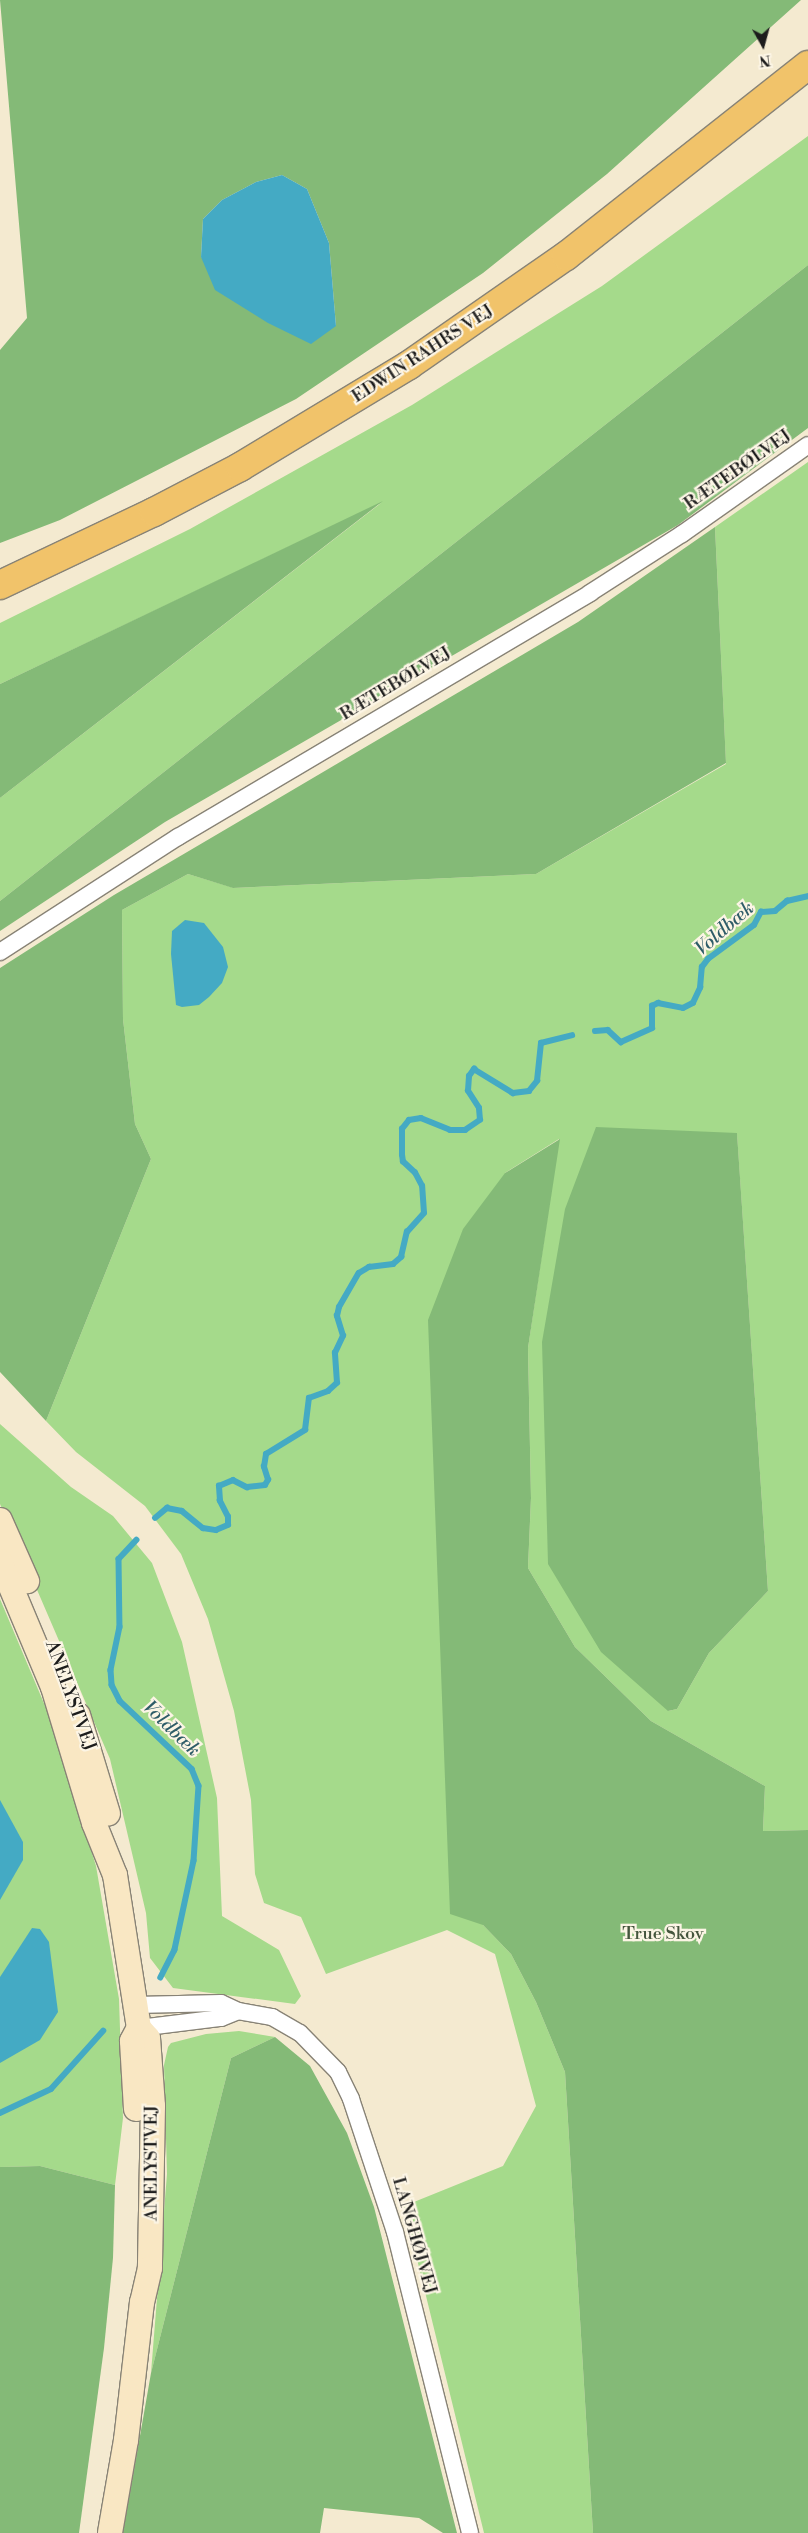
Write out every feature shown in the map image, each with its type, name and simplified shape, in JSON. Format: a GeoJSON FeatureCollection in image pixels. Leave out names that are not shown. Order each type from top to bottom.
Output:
{"type":"FeatureCollection","features":[{"type":"Feature","properties":{"kind":"highway","name":"EDWIN RAHRS VEJ"},"geometry":{"type":"LineString","coordinates":[[0,585],[138,520],[240,467],[409,365],[566,256],[808,65]]}},
{"type":"Feature","properties":{"kind":"street","name":"RÆTEBØLVEJ"},"geometry":{"type":"LineString","coordinates":[[0,952],[178,837],[590,592],[682,534],[808,445]]}},
{"type":"Feature","properties":{"kind":"street","name":"ANELYSTVEJ"},"geometry":{"type":"LineString","coordinates":[[0,1520],[38,1608],[94,1762],[121,1863],[115,1875]]}},
{"type":"Feature","properties":{"kind":"street","name":"ANELYSTVEJ"},"geometry":{"type":"LineString","coordinates":[[0,1561],[53,1688],[94,1823],[115,1875],[137,2016],[148,2038],[153,2106],[150,2268],[142,2302],[126,2440],[110,2533]]}},
{"type":"Feature","properties":{"kind":"street","name":"LANGHØJVEJ"},"geometry":{"type":"LineString","coordinates":[[137,2016],[221,2003],[238,2011],[272,2017],[300,2033],[338,2072],[351,2099],[395,2232],[470,2533]]}},
{"type":"Feature","properties":{"kind":"street","name":"LANGHØJVEJ"},"geometry":{"type":"LineString","coordinates":[[137,2016],[221,2018],[238,2011]]}},
{"type":"Feature","properties":{"kind":"green space"},"geometry":{"type":"Polygon","coordinates":[[[0,0],[801,0],[607,174],[483,273],[296,399],[60,520],[0,543],[0,350],[27,318],[0,0]],[[282,175],[256,182],[222,200],[203,219],[201,257],[336,326],[329,243],[307,189],[282,175]]]}},
{"type":"Feature","properties":{"kind":"green space"},"geometry":{"type":"Polygon","coordinates":[[[808,136],[808,265],[0,901],[0,798],[381,503],[0,684],[0,623],[190,529],[412,405],[602,286],[808,136]]]}},
{"type":"Feature","properties":{"kind":"green space"},"geometry":{"type":"Polygon","coordinates":[[[808,265],[808,428],[678,525],[165,822],[0,931],[0,901],[808,265]]]}},
{"type":"Feature","properties":{"kind":"green space"},"geometry":{"type":"Polygon","coordinates":[[[808,462],[808,1830],[763,1831],[765,1786],[651,1721],[575,1647],[528,1568],[531,1498],[528,1348],[559,1139],[505,1173],[483,1925],[511,1954],[536,2002],[565,2072],[593,2533],[484,2533],[404,2206],[503,2166],[536,2106],[495,1954],[447,1930],[326,1974],[301,1917],[264,1903],[255,1874],[251,1800],[234,1711],[208,1619],[181,1554],[145,1506],[76,1452],[46,1421],[151,1159],[135,1124],[123,1019],[122,910],[188,874],[234,888],[536,874],[726,764],[715,527],[808,462]],[[737,1134],[668,1711],[677,1709],[709,1653],[768,1591],[737,1134]]]}},
{"type":"Feature","properties":{"kind":"green space"},"geometry":{"type":"Polygon","coordinates":[[[383,501],[0,798],[0,684],[383,501]]]}},
{"type":"Feature","properties":{"kind":"green space"},"geometry":{"type":"Polygon","coordinates":[[[715,527],[726,763],[536,874],[233,888],[188,874],[122,910],[123,1019],[135,1124],[151,1159],[46,1421],[0,1372],[0,968],[114,895],[578,622],[715,527]]]}},
{"type":"Feature","properties":{"kind":"green space"},"geometry":{"type":"Polygon","coordinates":[[[596,1127],[737,1133],[768,1591],[709,1653],[677,1709],[668,1711],[601,1652],[548,1564],[542,1342],[565,1209],[596,1127]]]}},
{"type":"Feature","properties":{"kind":"green space","name":"True Skov"},"geometry":{"type":"Polygon","coordinates":[[[560,1139],[528,1348],[531,1498],[528,1568],[575,1647],[651,1721],[765,1786],[763,1831],[808,1830],[808,2533],[593,2533],[565,2072],[536,2002],[511,1954],[483,1925],[450,1914],[428,1320],[463,1229],[505,1173],[560,1139]]]}},
{"type":"Feature","properties":{"kind":"green space"},"geometry":{"type":"Polygon","coordinates":[[[0,1424],[71,1487],[113,1516],[152,1563],[182,1642],[217,1798],[222,1916],[279,1950],[301,1996],[295,2004],[173,1988],[150,1958],[146,1913],[110,1759],[0,1504],[0,1424]]]}},
{"type":"Feature","properties":{"kind":"green space"},"geometry":{"type":"Polygon","coordinates":[[[0,1599],[51,1720],[96,1866],[119,1999],[123,2118],[115,2185],[40,2166],[0,2167],[0,1599]]]}},
{"type":"Feature","properties":{"kind":"green space"},"geometry":{"type":"Polygon","coordinates":[[[239,2031],[275,2037],[231,2058],[151,2373],[167,2174],[164,2065],[168,2047],[171,2043],[206,2034],[239,2031]]]}},
{"type":"Feature","properties":{"kind":"green space"},"geometry":{"type":"Polygon","coordinates":[[[275,2037],[310,2066],[347,2133],[374,2207],[457,2533],[443,2533],[419,2518],[324,2508],[320,2533],[123,2533],[151,2373],[231,2058],[275,2037]]]}},
{"type":"Feature","properties":{"kind":"green space"},"geometry":{"type":"Polygon","coordinates":[[[40,2166],[115,2185],[113,2258],[104,2348],[79,2533],[0,2533],[0,2167],[40,2166]]]}},
{"type":"Feature","properties":{"kind":"water"},"geometry":{"type":"Polygon","coordinates":[[[282,175],[307,189],[329,243],[336,326],[311,344],[268,323],[215,290],[201,257],[203,219],[222,200],[256,182],[282,175]]]}},
{"type":"Feature","properties":{"kind":"water"},"geometry":{"type":"Polygon","coordinates":[[[185,920],[204,923],[223,947],[228,967],[222,983],[209,997],[199,1005],[182,1007],[176,1005],[171,954],[172,931],[185,920]]]}},
{"type":"Feature","properties":{"kind":"water"},"geometry":{"type":"Polygon","coordinates":[[[0,1800],[23,1842],[23,1860],[0,1900],[0,1800]]]}},
{"type":"Feature","properties":{"kind":"water"},"geometry":{"type":"Polygon","coordinates":[[[32,1928],[40,1929],[49,1942],[58,2012],[40,2040],[0,2063],[0,1977],[32,1928]]]}},
{"type":"Feature","properties":{"kind":"waterway","name":"Voldbæk"},"geometry":{"type":"LineString","coordinates":[[595,1031],[608,1030],[621,1042],[652,1028],[652,1006],[658,1003],[683,1008],[693,1003],[700,988],[702,967],[708,959],[754,925],[761,912],[775,911],[787,901],[808,896]]}},
{"type":"Feature","properties":{"kind":"waterway","name":"Voldbæk"},"geometry":{"type":"LineString","coordinates":[[155,1518],[167,1508],[182,1511],[203,1528],[216,1530],[228,1525],[228,1517],[220,1501],[219,1486],[233,1480],[247,1487],[265,1485],[268,1480],[264,1467],[266,1454],[305,1430],[309,1398],[328,1391],[337,1383],[335,1353],[343,1336],[337,1316],[339,1307],[359,1273],[369,1267],[393,1264],[401,1257],[407,1232],[424,1213],[422,1186],[415,1173],[403,1162],[402,1129],[409,1120],[421,1118],[450,1130],[465,1130],[480,1120],[479,1108],[468,1091],[469,1076],[474,1069],[513,1093],[529,1091],[537,1081],[541,1043],[572,1035]]}},
{"type":"Feature","properties":{"kind":"waterway","name":"Voldbæk"},"geometry":{"type":"LineString","coordinates":[[137,1540],[119,1559],[120,1627],[111,1670],[112,1685],[120,1701],[192,1769],[199,1786],[194,1861],[175,1950],[161,1978]]}},
{"type":"Feature","properties":{"kind":"waterway","name":"Voldbæk"},"geometry":{"type":"LineString","coordinates":[[0,2113],[51,2089],[103,2031]]}}]}
